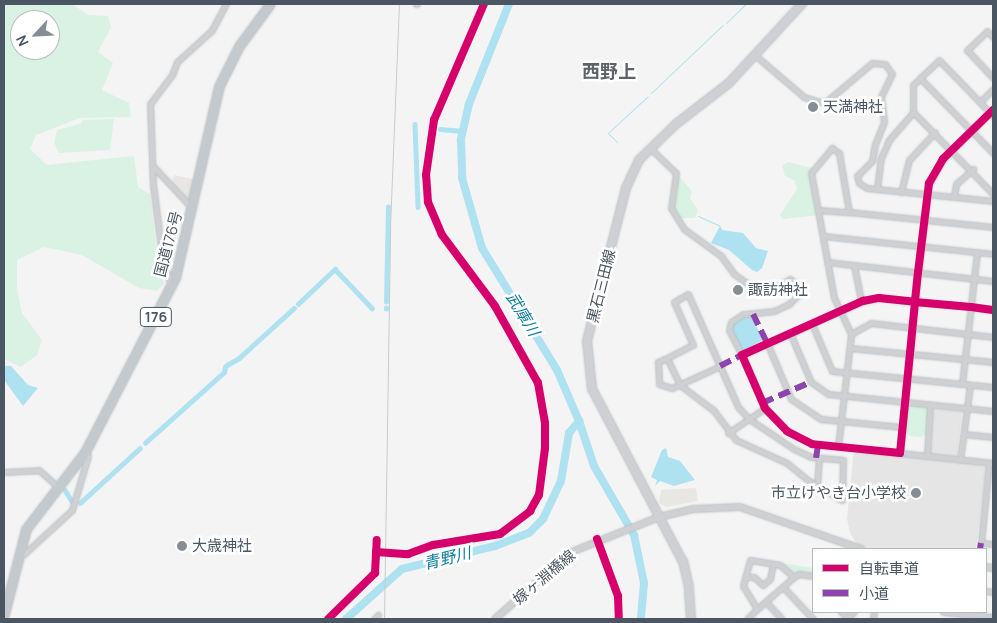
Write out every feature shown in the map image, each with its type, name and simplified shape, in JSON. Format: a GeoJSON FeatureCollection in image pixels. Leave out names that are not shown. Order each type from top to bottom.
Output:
{"type":"FeatureCollection","features":[{"type":"Feature","properties":{"kind":"highway","name":"国道176号"},"geometry":{"type":"LineString","coordinates":[[4,614],[6,596],[26,529],[85,452],[171,287],[180,263],[219,86],[239,46],[270,4]]}},
{"type":"Feature","properties":{"kind":"main road","name":"黒石三田線"},"geometry":{"type":"LineString","coordinates":[[691,619],[687,574],[656,518],[592,389],[587,352],[594,304],[626,188],[639,160],[650,148],[729,83],[756,56],[802,4]]}},
{"type":"Feature","properties":{"kind":"street"},"geometry":{"type":"LineString","coordinates":[[171,287],[162,255],[152,165],[150,104],[172,75],[177,62],[212,30],[226,4]]}},
{"type":"Feature","properties":{"kind":"street"},"geometry":{"type":"LineString","coordinates":[[993,37],[987,30],[967,50],[993,78]]}},
{"type":"Feature","properties":{"kind":"street"},"geometry":{"type":"LineString","coordinates":[[756,56],[804,96],[819,102],[827,101],[872,63],[885,64],[892,74],[881,97],[884,122],[881,133],[874,144],[872,161],[857,176],[859,183],[877,189],[993,201]]}},
{"type":"Feature","properties":{"kind":"street"},"geometry":{"type":"LineString","coordinates":[[877,189],[881,158],[889,140],[913,112],[913,85],[939,60],[992,112],[953,150],[929,183],[900,453]]}},
{"type":"Feature","properties":{"kind":"street"},"geometry":{"type":"LineString","coordinates":[[920,78],[993,153]]}},
{"type":"Feature","properties":{"kind":"street"},"geometry":{"type":"LineString","coordinates":[[980,102],[993,89]]}},
{"type":"Feature","properties":{"kind":"street"},"geometry":{"type":"LineString","coordinates":[[913,112],[973,170],[993,194]]}},
{"type":"Feature","properties":{"kind":"street"},"geometry":{"type":"LineString","coordinates":[[901,192],[909,160],[935,132]]}},
{"type":"Feature","properties":{"kind":"street"},"geometry":{"type":"LineString","coordinates":[[650,148],[676,173],[671,208],[684,230],[721,256],[734,274],[747,283],[769,289],[790,279],[798,285],[798,295],[789,304],[774,311],[742,314],[732,322],[729,330],[742,354],[765,408],[787,431],[812,444],[991,463],[980,543],[993,544]]}},
{"type":"Feature","properties":{"kind":"street"},"geometry":{"type":"LineString","coordinates":[[838,447],[851,334],[834,298],[812,174],[832,148],[839,153],[849,212]]}},
{"type":"Feature","properties":{"kind":"street"},"geometry":{"type":"LineString","coordinates":[[152,165],[192,208]]}},
{"type":"Feature","properties":{"kind":"street"},"geometry":{"type":"LineString","coordinates":[[954,197],[956,184],[973,170]]}},
{"type":"Feature","properties":{"kind":"street"},"geometry":{"type":"LineString","coordinates":[[818,210],[993,227]]}},
{"type":"Feature","properties":{"kind":"street"},"geometry":{"type":"LineString","coordinates":[[823,236],[993,254]]}},
{"type":"Feature","properties":{"kind":"street"},"geometry":{"type":"LineString","coordinates":[[962,384],[978,253]]}},
{"type":"Feature","properties":{"kind":"street"},"geometry":{"type":"LineString","coordinates":[[827,262],[993,281]]}},
{"type":"Feature","properties":{"kind":"street"},"geometry":{"type":"LineString","coordinates":[[854,265],[861,302]]}},
{"type":"Feature","properties":{"kind":"street"},"geometry":{"type":"LineString","coordinates":[[666,358],[680,384],[713,410],[728,433],[747,446],[787,463],[817,486],[842,500],[843,460],[818,458],[794,449],[749,419],[738,407],[720,366],[688,294],[674,302],[693,345],[666,358],[658,362],[659,384],[672,388],[680,384],[720,366]]}},
{"type":"Feature","properties":{"kind":"street"},"geometry":{"type":"LineString","coordinates":[[742,354],[861,302],[879,298],[993,310]]}},
{"type":"Feature","properties":{"kind":"street"},"geometry":{"type":"LineString","coordinates":[[851,334],[871,323],[993,337]]}},
{"type":"Feature","properties":{"kind":"street"},"geometry":{"type":"LineString","coordinates":[[812,324],[832,371],[993,387]]}},
{"type":"Feature","properties":{"kind":"street"},"geometry":{"type":"LineString","coordinates":[[790,333],[811,382],[828,394],[993,412]]}},
{"type":"Feature","properties":{"kind":"street"},"geometry":{"type":"LineString","coordinates":[[767,343],[791,399],[821,419],[902,427]]}},
{"type":"Feature","properties":{"kind":"street"},"geometry":{"type":"LineString","coordinates":[[850,348],[993,362]]}},
{"type":"Feature","properties":{"kind":"street"},"geometry":{"type":"LineString","coordinates":[[960,460],[970,385]]}},
{"type":"Feature","properties":{"kind":"street"},"geometry":{"type":"LineString","coordinates":[[927,456],[930,406]]}},
{"type":"Feature","properties":{"kind":"street"},"geometry":{"type":"LineString","coordinates":[[728,433],[765,408]]}},
{"type":"Feature","properties":{"kind":"street"},"geometry":{"type":"LineString","coordinates":[[964,434],[993,437]]}},
{"type":"Feature","properties":{"kind":"street"},"geometry":{"type":"LineString","coordinates":[[18,555],[24,554],[72,510],[88,456],[85,452]]}},
{"type":"Feature","properties":{"kind":"street"},"geometry":{"type":"LineString","coordinates":[[817,486],[818,458]]}},
{"type":"Feature","properties":{"kind":"street"},"geometry":{"type":"LineString","coordinates":[[4,472],[39,470],[58,487]]}},
{"type":"Feature","properties":{"kind":"street","name":"嫁ヶ淵橋線"},"geometry":{"type":"LineString","coordinates":[[495,619],[569,553],[600,538],[656,518],[712,506],[740,507],[858,548]]}},
{"type":"Feature","properties":{"kind":"street"},"geometry":{"type":"LineString","coordinates":[[757,609],[743,586],[750,560],[780,565],[794,578]]}},
{"type":"Feature","properties":{"kind":"street"},"geometry":{"type":"LineString","coordinates":[[745,577],[754,577],[763,585],[770,579],[773,564]]}},
{"type":"Feature","properties":{"kind":"street"},"geometry":{"type":"LineString","coordinates":[[748,619],[794,578],[806,573],[812,576]]}},
{"type":"Feature","properties":{"kind":"street"},"geometry":{"type":"LineString","coordinates":[[783,587],[813,619]]}},
{"type":"Feature","properties":{"kind":"street"},"geometry":{"type":"LineString","coordinates":[[766,602],[782,619]]}},
{"type":"Feature","properties":{"kind":"street"},"geometry":{"type":"LineString","coordinates":[[955,615],[993,617]]}},
{"type":"Feature","properties":{"kind":"shaded area"},"geometry":{"type":"Polygon","coordinates":[[[174,175],[193,179],[189,204],[171,184],[174,175]]]}},
{"type":"Feature","properties":{"kind":"shaded area"},"geometry":{"type":"Polygon","coordinates":[[[934,409],[962,412],[957,457],[929,454],[934,409]]]}},
{"type":"Feature","properties":{"kind":"shaded area","name":"市立けやき台小学校"},"geometry":{"type":"Polygon","coordinates":[[[854,448],[960,460],[986,467],[976,548],[859,548],[850,533],[847,519],[854,448]]]}},
{"type":"Feature","properties":{"kind":"shaded area"},"geometry":{"type":"Polygon","coordinates":[[[696,488],[698,501],[666,507],[659,503],[661,490],[696,488]]]}},
{"type":"Feature","properties":{"kind":"green space"},"geometry":{"type":"Polygon","coordinates":[[[4,4],[72,4],[88,15],[108,16],[111,27],[98,52],[113,63],[102,90],[129,103],[131,117],[80,118],[36,135],[30,149],[47,165],[134,156],[138,187],[150,194],[158,262],[164,284],[157,291],[139,288],[82,255],[44,247],[17,260],[17,289],[22,313],[42,340],[37,355],[21,367],[4,359],[4,4]]]}},
{"type":"Feature","properties":{"kind":"green space"},"geometry":{"type":"Polygon","coordinates":[[[114,119],[110,150],[59,153],[54,143],[57,130],[80,124],[83,120],[114,119]]]}},
{"type":"Feature","properties":{"kind":"green space"},"geometry":{"type":"Polygon","coordinates":[[[788,162],[815,169],[811,174],[819,215],[783,219],[780,215],[797,189],[795,181],[785,176],[782,166],[788,162]]]}},
{"type":"Feature","properties":{"kind":"green space"},"geometry":{"type":"Polygon","coordinates":[[[676,173],[692,191],[690,198],[698,210],[695,218],[675,218],[671,205],[676,173]]]}},
{"type":"Feature","properties":{"kind":"green space"},"geometry":{"type":"Polygon","coordinates":[[[905,403],[930,405],[928,433],[921,437],[909,436],[902,427],[905,403]]]}},
{"type":"Feature","properties":{"kind":"green space"},"geometry":{"type":"Polygon","coordinates":[[[865,484],[882,485],[881,495],[864,494],[865,484]]]}},
{"type":"Feature","properties":{"kind":"green space"},"geometry":{"type":"Polygon","coordinates":[[[783,563],[812,568],[812,574],[804,572],[794,576],[783,563]]]}},
{"type":"Feature","properties":{"kind":"water"},"geometry":{"type":"Polygon","coordinates":[[[720,226],[722,230],[743,233],[756,248],[768,251],[762,268],[757,272],[752,270],[729,250],[711,243],[720,226]]]}},
{"type":"Feature","properties":{"kind":"water"},"geometry":{"type":"Polygon","coordinates":[[[742,316],[751,316],[763,340],[742,351],[731,331],[735,320],[742,316]]]}},
{"type":"Feature","properties":{"kind":"water"},"geometry":{"type":"Polygon","coordinates":[[[4,366],[11,366],[28,385],[38,388],[23,406],[4,380],[4,366]]]}},
{"type":"Feature","properties":{"kind":"water"},"geometry":{"type":"Polygon","coordinates":[[[666,448],[668,457],[680,461],[695,480],[674,486],[660,481],[655,486],[657,480],[651,477],[662,450],[666,448]]]}},
{"type":"Feature","properties":{"kind":"waterway","name":"武庫川"},"geometry":{"type":"LineString","coordinates":[[509,4],[469,104],[461,140],[462,178],[482,248],[557,370],[579,421],[594,466],[634,535],[644,583],[641,619]]}},
{"type":"Feature","properties":{"kind":"waterway"},"geometry":{"type":"LineString","coordinates":[[726,23],[746,4]]}},
{"type":"Feature","properties":{"kind":"waterway"},"geometry":{"type":"LineString","coordinates":[[651,93],[723,25]]}},
{"type":"Feature","properties":{"kind":"waterway"},"geometry":{"type":"LineString","coordinates":[[617,142],[608,133],[648,96]]}},
{"type":"Feature","properties":{"kind":"waterway"},"geometry":{"type":"LineString","coordinates":[[415,124],[418,207]]}},
{"type":"Feature","properties":{"kind":"waterway"},"geometry":{"type":"LineString","coordinates":[[440,129],[463,131]]}},
{"type":"Feature","properties":{"kind":"waterway"},"geometry":{"type":"LineString","coordinates":[[386,302],[388,207]]}},
{"type":"Feature","properties":{"kind":"waterway"},"geometry":{"type":"LineString","coordinates":[[698,216],[720,226]]}},
{"type":"Feature","properties":{"kind":"waterway"},"geometry":{"type":"LineString","coordinates":[[298,304],[335,269],[372,308]]}},
{"type":"Feature","properties":{"kind":"waterway"},"geometry":{"type":"LineString","coordinates":[[227,365],[239,358],[294,308]]}},
{"type":"Feature","properties":{"kind":"waterway"},"geometry":{"type":"LineString","coordinates":[[145,443],[224,372],[225,367]]}},
{"type":"Feature","properties":{"kind":"waterway","name":"青野川"},"geometry":{"type":"LineString","coordinates":[[346,619],[402,569],[495,546],[529,533],[543,519],[561,481],[569,433],[579,421]]}},
{"type":"Feature","properties":{"kind":"waterway"},"geometry":{"type":"LineString","coordinates":[[80,503],[140,448]]}},
{"type":"Feature","properties":{"kind":"waterway"},"geometry":{"type":"LineString","coordinates":[[65,490],[73,503]]}},
{"type":"Feature","properties":{"kind":"railway"},"geometry":{"type":"LineString","coordinates":[[384,619],[390,227],[399,4]]}},
{"type":"Feature","properties":{"kind":"marked path"},"geometry":{"type":"LineString","coordinates":[[753,314],[767,343]]}},
{"type":"Feature","properties":{"kind":"marked path"},"geometry":{"type":"LineString","coordinates":[[720,366],[742,355]]}},
{"type":"Feature","properties":{"kind":"marked path"},"geometry":{"type":"LineString","coordinates":[[762,403],[811,382]]}},
{"type":"Feature","properties":{"kind":"marked path"},"geometry":{"type":"LineString","coordinates":[[816,458],[818,445]]}},
{"type":"Feature","properties":{"kind":"marked path"},"geometry":{"type":"LineString","coordinates":[[980,548],[981,543]]}},
{"type":"Feature","properties":{"kind":"cycle path"},"geometry":{"type":"LineString","coordinates":[[376,552],[408,554],[433,545],[500,534],[530,511],[539,495],[545,448],[545,423],[538,383],[495,306],[442,235],[428,202],[426,175],[434,120],[484,4]]}},
{"type":"Feature","properties":{"kind":"cycle path"},"geometry":{"type":"LineString","coordinates":[[993,110],[943,159],[929,183],[918,272],[915,302],[910,353],[900,453],[812,444],[787,431],[765,408],[742,355],[863,301],[879,298],[915,302],[971,307],[993,310]]}},
{"type":"Feature","properties":{"kind":"cycle path"},"geometry":{"type":"LineString","coordinates":[[597,539],[618,596],[619,619]]}},
{"type":"Feature","properties":{"kind":"cycle path"},"geometry":{"type":"LineString","coordinates":[[328,619],[375,573],[377,540]]}},
{"type":"Feature","properties":{"kind":"place","name":"天満神社"},"geometry":{"type":"Point","coordinates":[813,107]}},
{"type":"Feature","properties":{"kind":"place","name":"諏訪神社"},"geometry":{"type":"Point","coordinates":[738,290]}},
{"type":"Feature","properties":{"kind":"place","name":"市立けやき台小学校"},"geometry":{"type":"Point","coordinates":[916,493]}},
{"type":"Feature","properties":{"kind":"place","name":"大歳神社"},"geometry":{"type":"Point","coordinates":[182,546]}},
{"type":"Feature","properties":{"kind":"district","name":"西野上"},"geometry":{"type":"Point","coordinates":[609,71]}}]}
